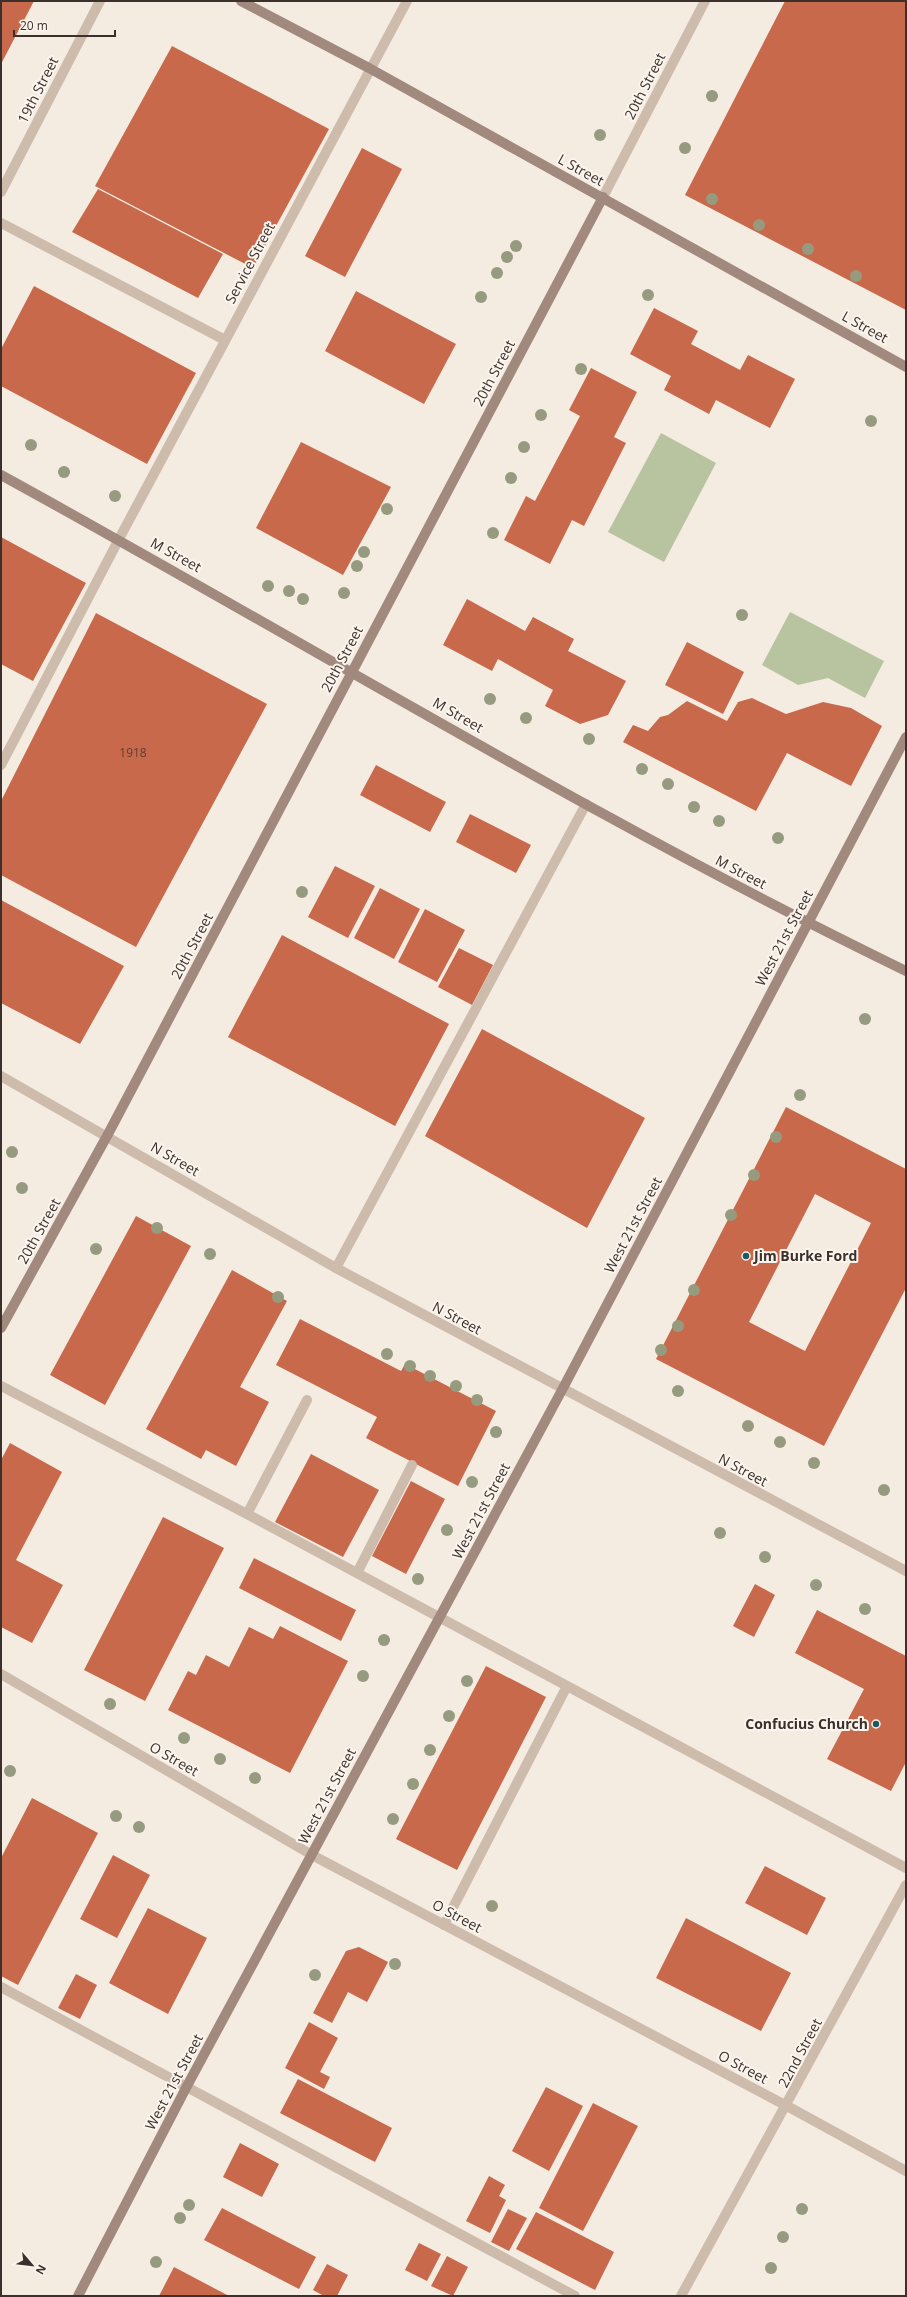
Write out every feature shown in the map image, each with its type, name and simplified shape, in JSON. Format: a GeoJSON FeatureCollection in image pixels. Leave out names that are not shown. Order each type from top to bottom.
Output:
{"type":"FeatureCollection","features":[{"type":"Feature","properties":{"kind":"street","name":"19th Street"},"geometry":{"type":"LineString","coordinates":[[1,192],[100,1]]}},
{"type":"Feature","properties":{"kind":"street","name":"L Street"},"geometry":{"type":"LineString","coordinates":[[241,1],[369,68],[906,367]]}},
{"type":"Feature","properties":{"kind":"street","name":"Service Street"},"geometry":{"type":"LineString","coordinates":[[1,765],[369,68],[407,1]]}},
{"type":"Feature","properties":{"kind":"street","name":"20th Street"},"geometry":{"type":"LineString","coordinates":[[1,1328],[107,1136],[603,198],[705,1]]}},
{"type":"Feature","properties":{"kind":"street"},"geometry":{"type":"LineString","coordinates":[[1,223],[225,340]]}},
{"type":"Feature","properties":{"kind":"street","name":"M Street"},"geometry":{"type":"LineString","coordinates":[[1,475],[119,539],[586,804],[808,923],[906,971]]}},
{"type":"Feature","properties":{"kind":"street","name":"West 21st Street"},"geometry":{"type":"LineString","coordinates":[[78,2296],[188,2086],[562,1390],[906,737]]}},
{"type":"Feature","properties":{"kind":"street"},"geometry":{"type":"LineString","coordinates":[[336,1268],[586,804]]}},
{"type":"Feature","properties":{"kind":"street","name":"N Street"},"geometry":{"type":"LineString","coordinates":[[1,1076],[336,1268],[562,1390],[906,1572]]}},
{"type":"Feature","properties":{"kind":"street"},"geometry":{"type":"LineString","coordinates":[[1,1386],[247,1514],[906,1868]]}},
{"type":"Feature","properties":{"kind":"street"},"geometry":{"type":"LineString","coordinates":[[247,1514],[307,1400]]}},
{"type":"Feature","properties":{"kind":"street"},"geometry":{"type":"LineString","coordinates":[[356,1573],[412,1465]]}},
{"type":"Feature","properties":{"kind":"street","name":"O Street"},"geometry":{"type":"LineString","coordinates":[[1,1674],[312,1855],[787,2106],[906,2171]]}},
{"type":"Feature","properties":{"kind":"street"},"geometry":{"type":"LineString","coordinates":[[444,1925],[567,1686]]}},
{"type":"Feature","properties":{"kind":"street","name":"22nd Street"},"geometry":{"type":"LineString","coordinates":[[681,2296],[787,2106],[906,1885]]}},
{"type":"Feature","properties":{"kind":"street"},"geometry":{"type":"LineString","coordinates":[[1,1986],[575,2296]]}},
{"type":"Feature","properties":{"kind":"green space"},"geometry":{"type":"Polygon","coordinates":[[[661,433],[716,463],[664,562],[608,532],[661,433]]]}},
{"type":"Feature","properties":{"kind":"green space"},"geometry":{"type":"Polygon","coordinates":[[[790,612],[884,661],[865,698],[828,678],[798,685],[762,665],[790,612]]]}},
{"type":"Feature","properties":{"kind":"building"},"geometry":{"type":"Polygon","coordinates":[[[1,1],[34,1],[1,64],[1,1]]]}},
{"type":"Feature","properties":{"kind":"building"},"geometry":{"type":"Polygon","coordinates":[[[785,1],[906,1],[906,310],[685,195],[785,1]]]}},
{"type":"Feature","properties":{"kind":"building"},"geometry":{"type":"Polygon","coordinates":[[[172,46],[329,129],[253,268],[95,186],[172,46]]]}},
{"type":"Feature","properties":{"kind":"building"},"geometry":{"type":"Polygon","coordinates":[[[362,148],[402,169],[345,277],[305,256],[362,148]]]}},
{"type":"Feature","properties":{"kind":"building"},"geometry":{"type":"Polygon","coordinates":[[[98,189],[223,254],[198,298],[72,232],[98,189]]]}},
{"type":"Feature","properties":{"kind":"building"},"geometry":{"type":"Polygon","coordinates":[[[34,286],[196,373],[147,464],[1,386],[1,349],[34,286]]]}},
{"type":"Feature","properties":{"kind":"building"},"geometry":{"type":"Polygon","coordinates":[[[356,291],[456,344],[424,404],[325,351],[356,291]]]}},
{"type":"Feature","properties":{"kind":"building"},"geometry":{"type":"Polygon","coordinates":[[[654,308],[698,331],[691,344],[740,370],[748,355],[795,379],[770,428],[716,400],[709,414],[664,390],[671,376],[630,354],[654,308]]]}},
{"type":"Feature","properties":{"kind":"building"},"geometry":{"type":"Polygon","coordinates":[[[591,368],[637,392],[614,437],[626,443],[584,526],[572,520],[550,564],[504,540],[526,496],[535,501],[580,416],[569,410],[591,368]]]}},
{"type":"Feature","properties":{"kind":"building"},"geometry":{"type":"Polygon","coordinates":[[[301,442],[391,487],[343,575],[256,528],[301,442]]]}},
{"type":"Feature","properties":{"kind":"building"},"geometry":{"type":"Polygon","coordinates":[[[1,537],[86,583],[33,681],[1,664],[1,537]]]}},
{"type":"Feature","properties":{"kind":"building"},"geometry":{"type":"Polygon","coordinates":[[[467,599],[525,631],[533,617],[574,639],[568,651],[626,681],[608,715],[580,724],[545,706],[553,690],[498,659],[492,671],[443,645],[467,599]]]}},
{"type":"Feature","properties":{"kind":"building"},"geometry":{"type":"Polygon","coordinates":[[[96,613],[267,704],[136,947],[1,875],[1,801],[96,613]]]}},
{"type":"Feature","properties":{"kind":"building"},"geometry":{"type":"Polygon","coordinates":[[[687,642],[744,672],[723,714],[665,685],[687,642]]]}},
{"type":"Feature","properties":{"kind":"building"},"geometry":{"type":"Polygon","coordinates":[[[752,698],[786,714],[823,702],[851,708],[882,726],[851,786],[787,753],[756,811],[623,742],[633,725],[648,731],[660,717],[668,715],[687,701],[727,721],[738,702],[752,698]]]}},
{"type":"Feature","properties":{"kind":"building"},"geometry":{"type":"Polygon","coordinates":[[[376,765],[446,802],[430,832],[360,795],[376,765]]]}},
{"type":"Feature","properties":{"kind":"building"},"geometry":{"type":"Polygon","coordinates":[[[470,814],[531,845],[516,873],[456,842],[470,814]]]}},
{"type":"Feature","properties":{"kind":"building"},"geometry":{"type":"Polygon","coordinates":[[[335,866],[375,886],[348,938],[308,917],[335,866]]]}},
{"type":"Feature","properties":{"kind":"building"},"geometry":{"type":"Polygon","coordinates":[[[380,888],[420,909],[394,959],[354,938],[380,888]]]}},
{"type":"Feature","properties":{"kind":"building"},"geometry":{"type":"Polygon","coordinates":[[[1,900],[124,966],[80,1044],[1,1003],[1,900]]]}},
{"type":"Feature","properties":{"kind":"building"},"geometry":{"type":"Polygon","coordinates":[[[425,909],[465,930],[437,982],[398,962],[425,909]]]}},
{"type":"Feature","properties":{"kind":"building"},"geometry":{"type":"Polygon","coordinates":[[[282,935],[449,1024],[395,1126],[228,1037],[282,935]]]}},
{"type":"Feature","properties":{"kind":"building"},"geometry":{"type":"Polygon","coordinates":[[[459,948],[493,965],[472,1005],[438,987],[459,948]]]}},
{"type":"Feature","properties":{"kind":"building"},"geometry":{"type":"Polygon","coordinates":[[[482,1029],[645,1118],[587,1228],[425,1136],[482,1029]]]}},
{"type":"Feature","properties":{"kind":"building","name":"Jim Burke Ford"},"geometry":{"type":"Polygon","coordinates":[[[786,1107],[906,1169],[906,1288],[824,1446],[656,1359],[786,1107]],[[815,1194],[749,1322],[805,1351],[871,1223],[815,1194]]]}},
{"type":"Feature","properties":{"kind":"building"},"geometry":{"type":"Polygon","coordinates":[[[136,1216],[191,1246],[105,1405],[50,1375],[136,1216]]]}},
{"type":"Feature","properties":{"kind":"building"},"geometry":{"type":"Polygon","coordinates":[[[232,1270],[287,1301],[240,1387],[269,1402],[236,1466],[206,1450],[201,1459],[146,1429],[232,1270]]]}},
{"type":"Feature","properties":{"kind":"building"},"geometry":{"type":"Polygon","coordinates":[[[300,1319],[401,1371],[405,1364],[496,1411],[458,1486],[366,1438],[377,1417],[276,1365],[300,1319]]]}},
{"type":"Feature","properties":{"kind":"building"},"geometry":{"type":"Polygon","coordinates":[[[10,1443],[62,1472],[16,1560],[63,1585],[32,1643],[1,1627],[1,1460],[10,1443]]]}},
{"type":"Feature","properties":{"kind":"building"},"geometry":{"type":"Polygon","coordinates":[[[311,1454],[379,1490],[343,1557],[275,1522],[311,1454]]]}},
{"type":"Feature","properties":{"kind":"building"},"geometry":{"type":"Polygon","coordinates":[[[411,1481],[445,1499],[406,1574],[372,1556],[411,1481]]]}},
{"type":"Feature","properties":{"kind":"building"},"geometry":{"type":"Polygon","coordinates":[[[163,1517],[224,1548],[145,1701],[84,1670],[163,1517]]]}},
{"type":"Feature","properties":{"kind":"building"},"geometry":{"type":"Polygon","coordinates":[[[254,1558],[356,1610],[341,1641],[239,1588],[254,1558]]]}},
{"type":"Feature","properties":{"kind":"building"},"geometry":{"type":"Polygon","coordinates":[[[755,1584],[775,1595],[754,1637],[733,1626],[755,1584]]]}},
{"type":"Feature","properties":{"kind":"building","name":"Confucius Church"},"geometry":{"type":"Polygon","coordinates":[[[817,1610],[906,1656],[906,1762],[891,1791],[827,1759],[864,1689],[795,1653],[817,1610]]]}},
{"type":"Feature","properties":{"kind":"building"},"geometry":{"type":"Polygon","coordinates":[[[280,1626],[348,1661],[290,1773],[168,1710],[188,1671],[196,1675],[206,1655],[229,1667],[249,1627],[273,1639],[280,1626]]]}},
{"type":"Feature","properties":{"kind":"building"},"geometry":{"type":"Polygon","coordinates":[[[486,1666],[546,1697],[457,1870],[396,1839],[486,1666]]]}},
{"type":"Feature","properties":{"kind":"building"},"geometry":{"type":"Polygon","coordinates":[[[32,1798],[98,1833],[18,1985],[1,1976],[1,1858],[32,1798]]]}},
{"type":"Feature","properties":{"kind":"building"},"geometry":{"type":"Polygon","coordinates":[[[113,1855],[150,1875],[117,1938],[80,1919],[113,1855]]]}},
{"type":"Feature","properties":{"kind":"building"},"geometry":{"type":"Polygon","coordinates":[[[765,1866],[826,1898],[807,1935],[745,1903],[765,1866]]]}},
{"type":"Feature","properties":{"kind":"building"},"geometry":{"type":"Polygon","coordinates":[[[148,1908],[207,1938],[168,2014],[109,1983],[148,1908]]]}},
{"type":"Feature","properties":{"kind":"building"},"geometry":{"type":"Polygon","coordinates":[[[686,1918],[791,1973],[761,2031],[656,1978],[686,1918]]]}},
{"type":"Feature","properties":{"kind":"building"},"geometry":{"type":"Polygon","coordinates":[[[359,1947],[388,1962],[367,2002],[348,1992],[332,2023],[313,2013],[346,1951],[359,1947]]]}},
{"type":"Feature","properties":{"kind":"building"},"geometry":{"type":"Polygon","coordinates":[[[76,1974],[97,1985],[80,2019],[58,2008],[76,1974]]]}},
{"type":"Feature","properties":{"kind":"building"},"geometry":{"type":"Polygon","coordinates":[[[309,2022],[338,2038],[320,2072],[330,2077],[324,2089],[285,2068],[309,2022]]]}},
{"type":"Feature","properties":{"kind":"building"},"geometry":{"type":"Polygon","coordinates":[[[298,2079],[392,2128],[375,2162],[280,2113],[298,2079]]]}},
{"type":"Feature","properties":{"kind":"building"},"geometry":{"type":"Polygon","coordinates":[[[546,2087],[583,2106],[549,2171],[512,2151],[546,2087]]]}},
{"type":"Feature","properties":{"kind":"building"},"geometry":{"type":"Polygon","coordinates":[[[593,2103],[638,2126],[583,2231],[539,2208],[593,2103]]]}},
{"type":"Feature","properties":{"kind":"building"},"geometry":{"type":"Polygon","coordinates":[[[240,2143],[279,2164],[262,2197],[223,2177],[240,2143]]]}},
{"type":"Feature","properties":{"kind":"building"},"geometry":{"type":"Polygon","coordinates":[[[489,2176],[505,2185],[499,2196],[506,2200],[490,2233],[466,2221],[489,2176]]]}},
{"type":"Feature","properties":{"kind":"building"},"geometry":{"type":"Polygon","coordinates":[[[222,2208],[316,2257],[299,2289],[204,2240],[222,2208]]]}},
{"type":"Feature","properties":{"kind":"building"},"geometry":{"type":"Polygon","coordinates":[[[508,2209],[527,2218],[509,2251],[491,2242],[508,2209]]]}},
{"type":"Feature","properties":{"kind":"building"},"geometry":{"type":"Polygon","coordinates":[[[536,2212],[614,2252],[595,2290],[516,2249],[536,2212]]]}},
{"type":"Feature","properties":{"kind":"building"},"geometry":{"type":"Polygon","coordinates":[[[419,2243],[441,2254],[427,2281],[405,2270],[419,2243]]]}},
{"type":"Feature","properties":{"kind":"building"},"geometry":{"type":"Polygon","coordinates":[[[447,2256],[468,2267],[453,2296],[431,2286],[447,2256]]]}},
{"type":"Feature","properties":{"kind":"building"},"geometry":{"type":"Polygon","coordinates":[[[327,2264],[348,2275],[337,2296],[324,2296],[313,2290],[327,2264]]]}},
{"type":"Feature","properties":{"kind":"building"},"geometry":{"type":"Polygon","coordinates":[[[174,2267],[229,2296],[159,2296],[174,2267]]]}},
{"type":"Feature","properties":{"kind":"place","name":"Jim Burke Ford"},"geometry":{"type":"Point","coordinates":[746,1256]}},
{"type":"Feature","properties":{"kind":"place","name":"Confucius Church"},"geometry":{"type":"Point","coordinates":[876,1724]}}]}
